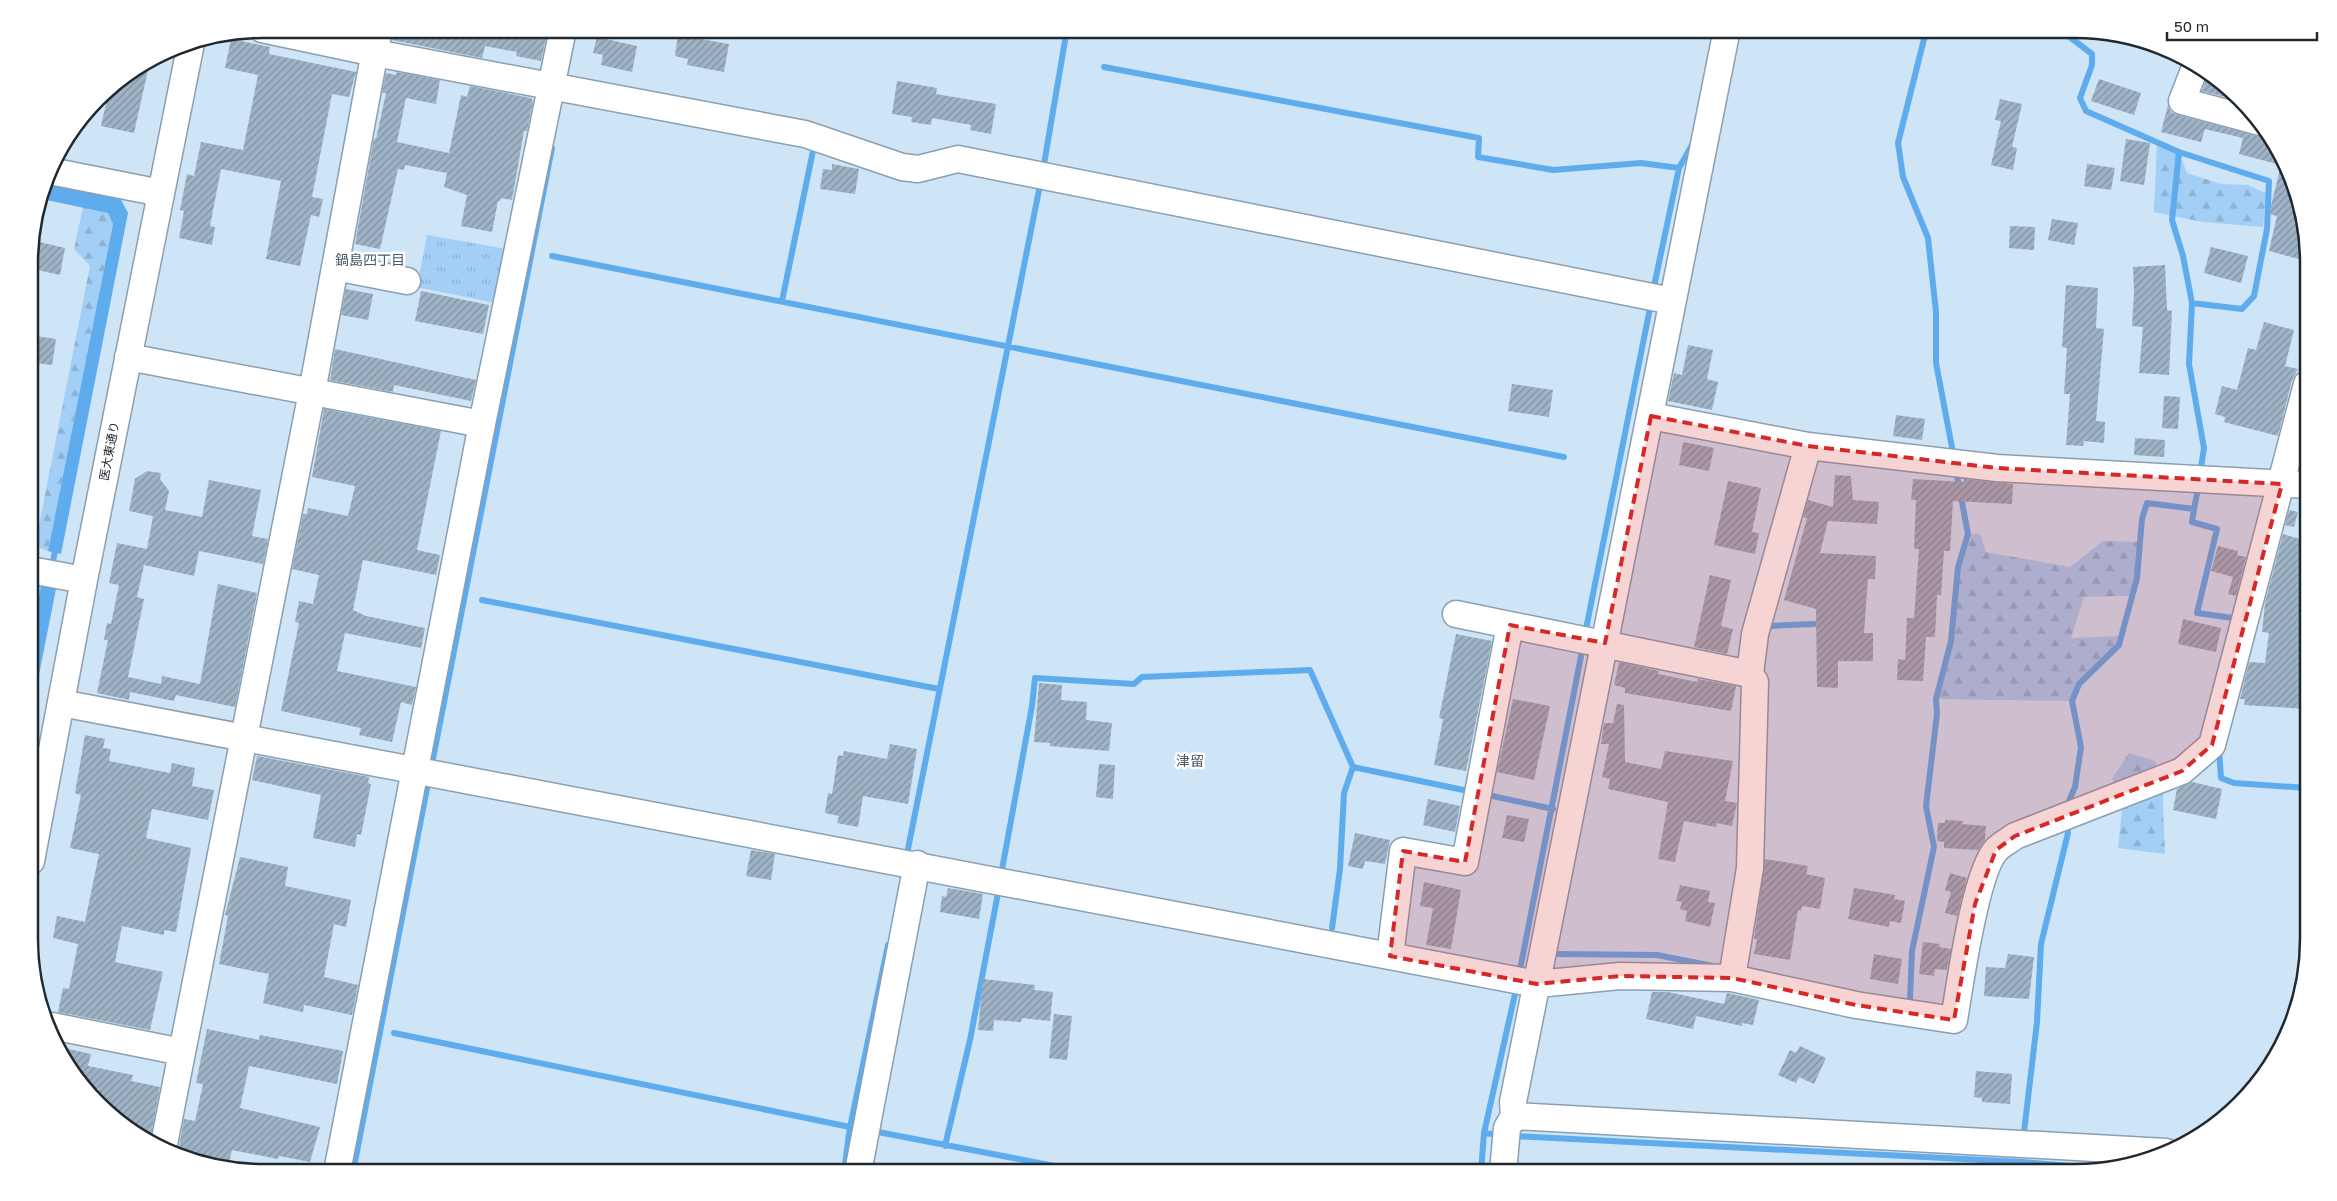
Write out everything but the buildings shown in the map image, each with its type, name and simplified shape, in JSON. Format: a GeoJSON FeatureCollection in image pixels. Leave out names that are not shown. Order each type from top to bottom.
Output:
{"type":"FeatureCollection","features":[{"type":"Feature","properties":{"kind":"street"},"geometry":{"type":"LineString","coordinates":[[348,38],[377,41],[560,88],[804,134],[902,167],[918,169],[958,159],[1672,301]]}},
{"type":"Feature","properties":{"kind":"street"},"geometry":{"type":"LineString","coordinates":[[339,1164],[425,773],[482,424],[560,88],[563,38]]}},
{"type":"Feature","properties":{"kind":"street"},"geometry":{"type":"LineString","coordinates":[[1504,1164],[1527,982],[1592,641],[1651,416],[1672,301],[1725,38]]}},
{"type":"Feature","properties":{"kind":"street"},"geometry":{"type":"LineString","coordinates":[[165,1141],[312,392],[377,41]]}},
{"type":"Feature","properties":{"kind":"street","name":"医大東通り"},"geometry":{"type":"LineString","coordinates":[[38,825],[62,703],[74,578],[128,357],[190,49]]}},
{"type":"Feature","properties":{"kind":"street"},"geometry":{"type":"LineString","coordinates":[[2193,72],[2182,100],[2247,118]]}},
{"type":"Feature","properties":{"kind":"street"},"geometry":{"type":"LineString","coordinates":[[57,172],[161,193]]}},
{"type":"Feature","properties":{"kind":"street"},"geometry":{"type":"LineString","coordinates":[[335,268],[407,281]]}},
{"type":"Feature","properties":{"kind":"street"},"geometry":{"type":"LineString","coordinates":[[128,357],[482,424]]}},
{"type":"Feature","properties":{"kind":"street"},"geometry":{"type":"LineString","coordinates":[[1651,416],[1808,446],[1957,463],[2199,480],[2294,484]]}},
{"type":"Feature","properties":{"kind":"street"},"geometry":{"type":"LineString","coordinates":[[62,703],[1000,880],[1527,982],[1620,976],[1732,978],[1856,1005],[1954,1020],[1975,904],[1986,870],[1996,850],[2016,836],[2182,771],[2212,745],[2246,620],[2294,484],[2300,438]]}},
{"type":"Feature","properties":{"kind":"street"},"geometry":{"type":"LineString","coordinates":[[1732,978],[1750,868],[1754,634],[1808,446]]}},
{"type":"Feature","properties":{"kind":"street"},"geometry":{"type":"LineString","coordinates":[[38,572],[74,578]]}},
{"type":"Feature","properties":{"kind":"street"},"geometry":{"type":"LineString","coordinates":[[1456,614],[1592,641],[1753,678]]}},
{"type":"Feature","properties":{"kind":"street"},"geometry":{"type":"LineString","coordinates":[[1390,956],[1403,851],[1465,862],[1510,624]]}},
{"type":"Feature","properties":{"kind":"street"},"geometry":{"type":"LineString","coordinates":[[859,1164],[908,863]]}},
{"type":"Feature","properties":{"kind":"street"},"geometry":{"type":"LineString","coordinates":[[56,1027],[182,1052]]}},
{"type":"Feature","properties":{"kind":"street"},"geometry":{"type":"LineString","coordinates":[[1509,1128],[2148,1151]]}},
{"type":"Feature","properties":{"kind":"highlighted area"},"geometry":{"type":"Polygon","coordinates":[[[1651,416],[1808,446],[1997,468],[2282,484],[2212,745],[2182,771],[2015,836],[1996,850],[1975,904],[1954,1020],[1856,1005],[1732,978],[1620,976],[1537,984],[1390,956],[1403,851],[1465,862],[1510,625],[1605,643],[1651,416]]]}},
{"type":"Feature","properties":{"kind":"green space"},"geometry":{"type":"Polygon","coordinates":[[[2157,142],[2179,152],[2187,173],[2221,184],[2248,185],[2266,193],[2263,227],[2203,222],[2154,212],[2157,142]]]}},
{"type":"Feature","properties":{"kind":"green space"},"geometry":{"type":"Polygon","coordinates":[[[83,207],[108,213],[113,224],[48,551],[38,547],[38,531],[90,266],[74,249],[83,207]]]}},
{"type":"Feature","properties":{"kind":"green space"},"geometry":{"type":"Polygon","coordinates":[[[427,235],[507,249],[495,303],[417,287],[427,235]]]}},
{"type":"Feature","properties":{"kind":"green space"},"geometry":{"type":"Polygon","coordinates":[[[1968,534],[1980,534],[1986,552],[2070,567],[2103,541],[2140,542],[2137,578],[2132,596],[2084,597],[2071,638],[2121,636],[2119,645],[2079,684],[2072,701],[1936,699],[1951,641],[1958,567],[1968,534]]]}},
{"type":"Feature","properties":{"kind":"green space"},"geometry":{"type":"Polygon","coordinates":[[[38,585],[41,586],[38,601],[38,585]]]}},
{"type":"Feature","properties":{"kind":"green space"},"geometry":{"type":"Polygon","coordinates":[[[2129,753],[2155,761],[2162,779],[2165,854],[2118,848],[2123,801],[2112,779],[2129,753]]]}},
{"type":"Feature","properties":{"kind":"shaded area"},"geometry":{"type":"Polygon","coordinates":[[[53,182],[119,196],[128,213],[61,554],[48,551],[113,224],[108,213],[46,200],[53,182]]]}},
{"type":"Feature","properties":{"kind":"shaded area"},"geometry":{"type":"Polygon","coordinates":[[[41,586],[56,589],[38,680],[38,601],[41,586]]]}},
{"type":"Feature","properties":{"kind":"waterway"},"geometry":{"type":"LineString","coordinates":[[1043,170],[1065,38]]}},
{"type":"Feature","properties":{"kind":"waterway"},"geometry":{"type":"LineString","coordinates":[[1925,38],[1898,143],[1903,177],[1928,238],[1936,312],[1936,363],[1954,458]]}},
{"type":"Feature","properties":{"kind":"waterway"},"geometry":{"type":"LineString","coordinates":[[2071,38],[2092,54],[2092,65],[2080,98],[2086,111],[2179,152],[2172,220],[2183,256],[2192,303],[2189,364],[2204,448],[2200,474]]}},
{"type":"Feature","properties":{"kind":"waterway"},"geometry":{"type":"LineString","coordinates":[[1104,67],[1479,138],[1478,157],[1553,170],[1641,163],[1679,168]]}},
{"type":"Feature","properties":{"kind":"waterway"},"geometry":{"type":"LineString","coordinates":[[1653,291],[1679,168],[1692,145]]}},
{"type":"Feature","properties":{"kind":"waterway"},"geometry":{"type":"LineString","coordinates":[[782,301],[814,146]]}},
{"type":"Feature","properties":{"kind":"waterway"},"geometry":{"type":"LineString","coordinates":[[431,769],[552,148]]}},
{"type":"Feature","properties":{"kind":"waterway"},"geometry":{"type":"LineString","coordinates":[[2179,152],[2269,181],[2267,229],[2254,296],[2242,309],[2192,303]]}},
{"type":"Feature","properties":{"kind":"waterway"},"geometry":{"type":"LineString","coordinates":[[906,859],[1041,180]]}},
{"type":"Feature","properties":{"kind":"waterway"},"geometry":{"type":"LineString","coordinates":[[552,256],[1564,457]]}},
{"type":"Feature","properties":{"kind":"waterway"},"geometry":{"type":"LineString","coordinates":[[1585,634],[1651,303]]}},
{"type":"Feature","properties":{"kind":"waterway"},"geometry":{"type":"LineString","coordinates":[[1910,999],[1912,951],[1934,847],[1926,806],[1937,714],[1936,699],[1951,641],[1958,567],[1968,534],[1956,470]]}},
{"type":"Feature","properties":{"kind":"waterway"},"geometry":{"type":"LineString","coordinates":[[2066,808],[2075,787],[2081,747],[2072,701],[2079,684],[2119,645],[2137,578],[2142,519],[2147,503],[2194,509],[2199,484]]}},
{"type":"Feature","properties":{"kind":"waterway"},"geometry":{"type":"LineString","coordinates":[[2194,509],[2192,522],[2217,529],[2197,613],[2240,619]]}},
{"type":"Feature","properties":{"kind":"waterway"},"geometry":{"type":"LineString","coordinates":[[52,567],[56,545]]}},
{"type":"Feature","properties":{"kind":"waterway"},"geometry":{"type":"LineString","coordinates":[[482,600],[939,689]]}},
{"type":"Feature","properties":{"kind":"waterway"},"geometry":{"type":"LineString","coordinates":[[1766,630],[1769,626],[1814,624]]}},
{"type":"Feature","properties":{"kind":"waterway"},"geometry":{"type":"LineString","coordinates":[[1519,975],[1583,646]]}},
{"type":"Feature","properties":{"kind":"waterway"},"geometry":{"type":"LineString","coordinates":[[1001,875],[1032,706],[1035,678],[1134,684],[1142,677],[1310,670],[1353,767],[1473,792]]}},
{"type":"Feature","properties":{"kind":"waterway"},"geometry":{"type":"LineString","coordinates":[[2219,750],[2221,778],[2234,783],[2300,787]]}},
{"type":"Feature","properties":{"kind":"waterway"},"geometry":{"type":"LineString","coordinates":[[1332,928],[1340,869],[1344,793],[1353,767]]}},
{"type":"Feature","properties":{"kind":"waterway"},"geometry":{"type":"LineString","coordinates":[[355,1164],[429,778]]}},
{"type":"Feature","properties":{"kind":"waterway"},"geometry":{"type":"LineString","coordinates":[[1483,794],[1553,809]]}},
{"type":"Feature","properties":{"kind":"waterway"},"geometry":{"type":"LineString","coordinates":[[2024,1132],[2037,1022],[2041,944],[2068,833],[2066,822]]}},
{"type":"Feature","properties":{"kind":"waterway"},"geometry":{"type":"LineString","coordinates":[[945,1146],[970,1040],[999,888]]}},
{"type":"Feature","properties":{"kind":"waterway"},"geometry":{"type":"LineString","coordinates":[[845,1164],[850,1127],[888,945]]}},
{"type":"Feature","properties":{"kind":"waterway"},"geometry":{"type":"LineString","coordinates":[[1558,954],[1657,955],[1713,966]]}},
{"type":"Feature","properties":{"kind":"waterway"},"geometry":{"type":"LineString","coordinates":[[1484,1133],[1517,985]]}},
{"type":"Feature","properties":{"kind":"waterway"},"geometry":{"type":"LineString","coordinates":[[394,1033],[850,1127]]}},
{"type":"Feature","properties":{"kind":"waterway"},"geometry":{"type":"LineString","coordinates":[[878,1132],[1044,1164]]}},
{"type":"Feature","properties":{"kind":"waterway"},"geometry":{"type":"LineString","coordinates":[[1482,1164],[1484,1133],[1500,1135]]}},
{"type":"Feature","properties":{"kind":"waterway"},"geometry":{"type":"LineString","coordinates":[[1513,1136],[2046,1164]]}},
{"type":"Feature","properties":{"kind":"district","name":"鍋島四丁目"},"geometry":{"type":"Point","coordinates":[370,259]}},
{"type":"Feature","properties":{"kind":"district","name":"津留"},"geometry":{"type":"Point","coordinates":[1190,760]}}]}
